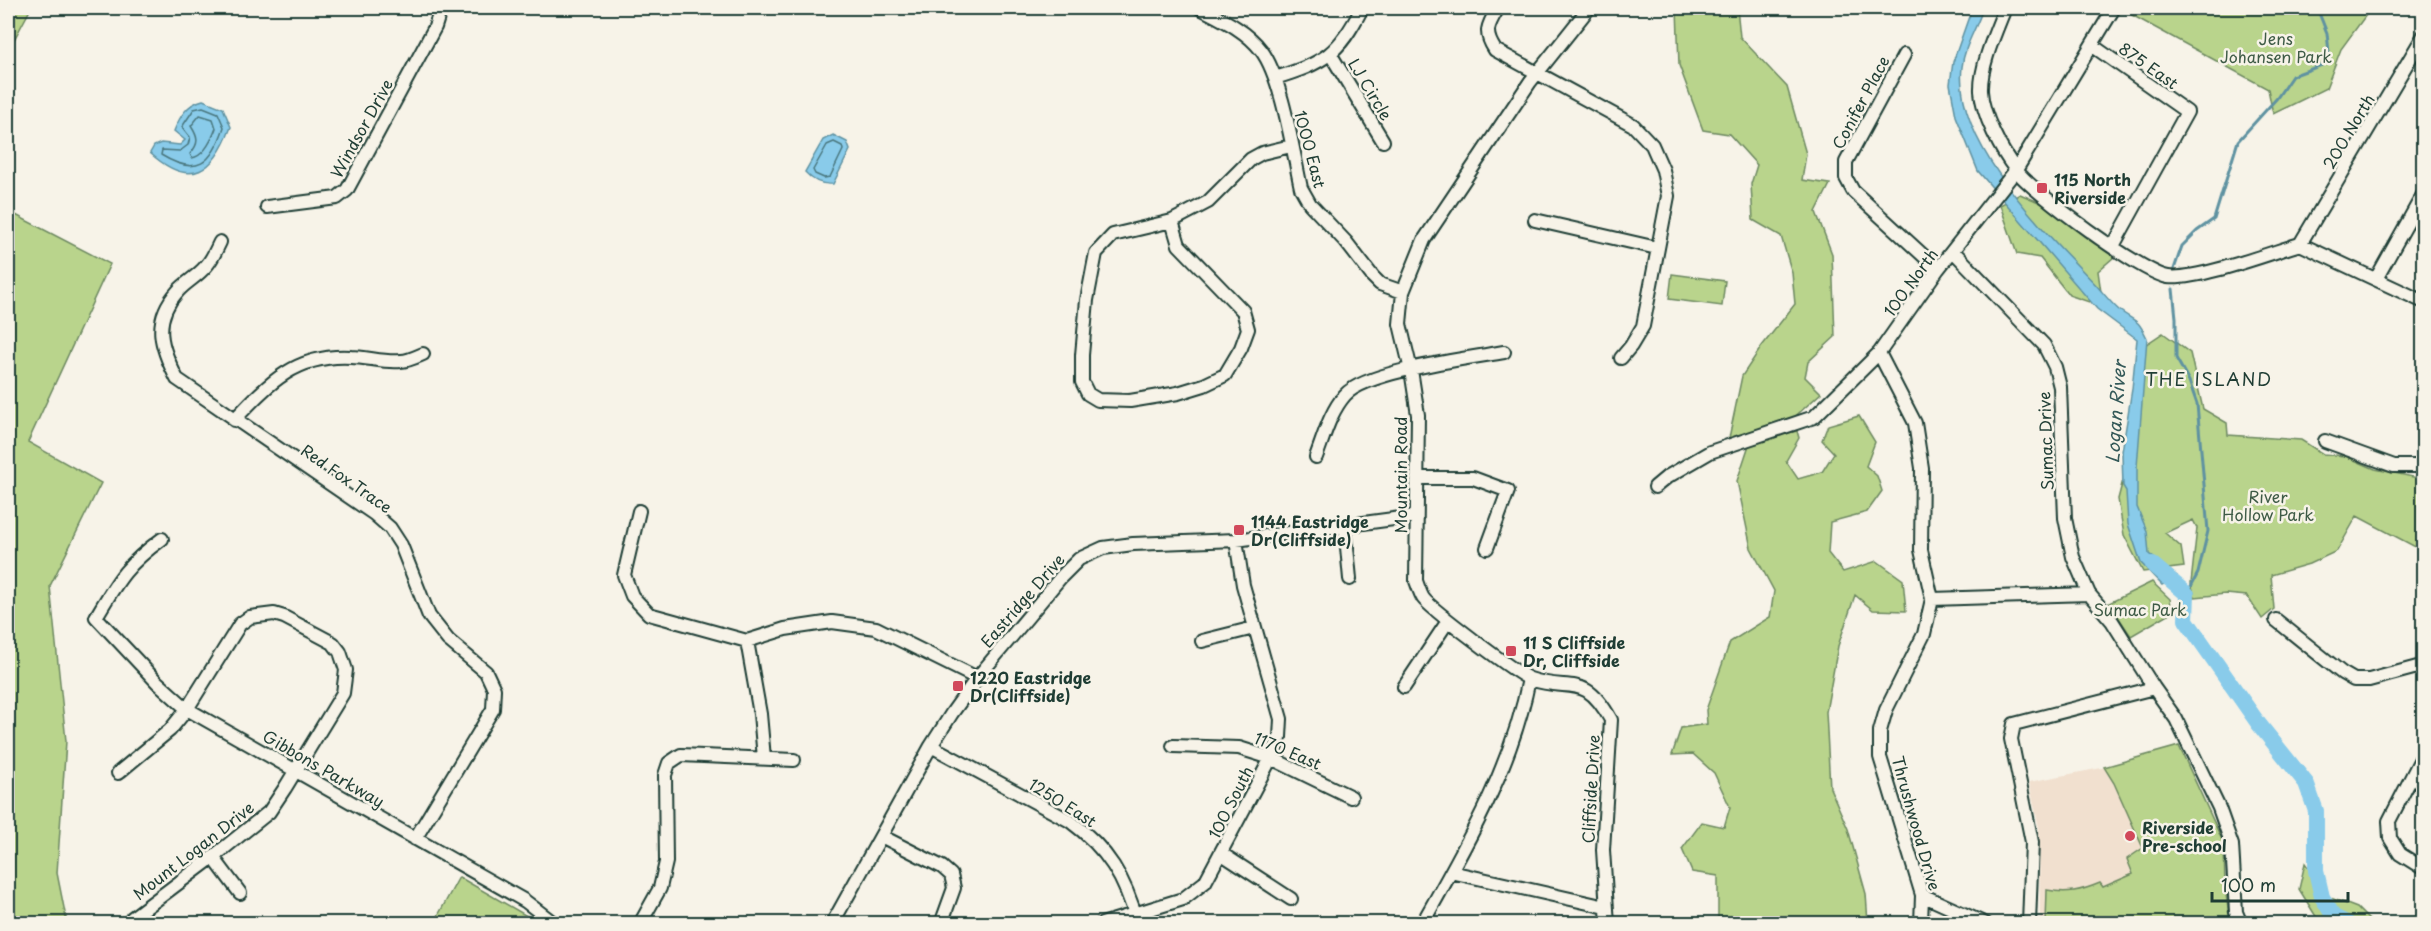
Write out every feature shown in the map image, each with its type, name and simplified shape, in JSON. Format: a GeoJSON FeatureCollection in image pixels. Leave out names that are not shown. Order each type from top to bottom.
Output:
{"type":"FeatureCollection","features":[{"type":"Feature","properties":{"kind":"street","name":"Windsor Drive"},"geometry":{"type":"LineString","coordinates":[[267,207],[337,198],[347,190],[435,27],[441,8]]}},
{"type":"Feature","properties":{"kind":"street","name":"1000 East"},"geometry":{"type":"LineString","coordinates":[[1200,8],[1249,37],[1262,51],[1275,78],[1301,188],[1310,204],[1346,242],[1380,284],[1403,292]]}},
{"type":"Feature","properties":{"kind":"street"},"geometry":{"type":"LineString","coordinates":[[1275,78],[1303,70],[1330,55],[1350,31],[1362,8]]}},
{"type":"Feature","properties":{"kind":"street"},"geometry":{"type":"LineString","coordinates":[[1498,8],[1488,25],[1488,39],[1495,50],[1633,125],[1652,145],[1663,170],[1668,196],[1643,326],[1621,358]]}},
{"type":"Feature","properties":{"kind":"street","name":"Mountain Road"},"geometry":{"type":"LineString","coordinates":[[1528,679],[1448,621],[1424,598],[1416,580],[1418,415],[1411,370],[1400,324],[1403,292],[1424,240],[1537,74],[1589,8]]}},
{"type":"Feature","properties":{"kind":"street"},"geometry":{"type":"LineString","coordinates":[[2005,8],[1992,42],[1981,91],[1990,124],[2016,170],[2084,227],[2147,268],[2167,277],[2188,277],[2300,244],[2424,302]]}},
{"type":"Feature","properties":{"kind":"street","name":"100 North"},"geometry":{"type":"LineString","coordinates":[[1655,487],[1666,477],[1710,452],[1814,417],[1879,354],[1938,269],[2016,170],[2114,8]]}},
{"type":"Feature","properties":{"kind":"street","name":"200 North"},"geometry":{"type":"LineString","coordinates":[[2300,244],[2424,35]]}},
{"type":"Feature","properties":{"kind":"street","name":"875 East"},"geometry":{"type":"LineString","coordinates":[[2093,46],[2187,112],[2114,246]]}},
{"type":"Feature","properties":{"kind":"street","name":"LJ Circle"},"geometry":{"type":"LineString","coordinates":[[1330,55],[1383,141]]}},
{"type":"Feature","properties":{"kind":"street","name":"Conifer Place"},"geometry":{"type":"LineString","coordinates":[[1904,55],[1846,162],[1846,178],[1853,191],[1938,269]]}},
{"type":"Feature","properties":{"kind":"street"},"geometry":{"type":"LineString","coordinates":[[1172,221],[1179,245],[1243,311],[1248,329],[1241,348],[1225,375],[1204,385],[1178,393],[1130,401],[1098,400],[1088,394],[1082,382],[1087,300],[1096,253],[1113,236],[1172,221],[1209,202],[1251,159],[1262,153],[1291,147]]}},
{"type":"Feature","properties":{"kind":"street"},"geometry":{"type":"LineString","coordinates":[[2376,279],[2424,193]]}},
{"type":"Feature","properties":{"kind":"street"},"geometry":{"type":"LineString","coordinates":[[1535,220],[1657,248]]}},
{"type":"Feature","properties":{"kind":"street","name":"Red Fox Trace"},"geometry":{"type":"LineString","coordinates":[[220,242],[208,265],[177,292],[167,307],[160,330],[164,354],[177,379],[374,514],[390,528],[401,545],[429,616],[448,640],[486,672],[494,689],[493,709],[416,839]]}},
{"type":"Feature","properties":{"kind":"street","name":"Sumac Drive"},"geometry":{"type":"LineString","coordinates":[[1953,251],[2044,345],[2055,367],[2060,387],[2065,518],[2073,557],[2089,594],[2112,621],[2154,688],[2176,718],[2219,808],[2232,845],[2236,912],[2241,924]]}},
{"type":"Feature","properties":{"kind":"street"},"geometry":{"type":"LineString","coordinates":[[1316,457],[1336,407],[1347,392],[1362,383],[1411,370],[1504,352]]}},
{"type":"Feature","properties":{"kind":"street"},"geometry":{"type":"LineString","coordinates":[[234,420],[264,388],[288,369],[321,359],[348,356],[400,362],[423,354]]}},
{"type":"Feature","properties":{"kind":"street","name":"Thrushwood Drive"},"geometry":{"type":"LineString","coordinates":[[1879,354],[1915,423],[1922,468],[1921,550],[1932,599],[1924,634],[1886,710],[1880,731],[1880,757],[1922,895],[1921,924]]}},
{"type":"Feature","properties":{"kind":"street"},"geometry":{"type":"LineString","coordinates":[[2325,441],[2386,464],[2424,466]]}},
{"type":"Feature","properties":{"kind":"street"},"geometry":{"type":"LineString","coordinates":[[1417,478],[1473,478],[1508,491],[1487,548]]}},
{"type":"Feature","properties":{"kind":"street"},"geometry":{"type":"LineString","coordinates":[[639,511],[624,575],[632,596],[649,614],[747,641],[785,629],[832,622],[876,628],[977,678]]}},
{"type":"Feature","properties":{"kind":"street","name":"Eastridge Drive"},"geometry":{"type":"LineString","coordinates":[[832,924],[931,746],[977,678],[1079,559],[1103,548],[1133,544],[1236,540],[1416,516]]}},
{"type":"Feature","properties":{"kind":"street"},"geometry":{"type":"LineString","coordinates":[[1345,526],[1350,579]]}},
{"type":"Feature","properties":{"kind":"street","name":"Gibbons Parkway"},"geometry":{"type":"LineString","coordinates":[[162,539],[137,556],[122,574],[96,617],[157,682],[187,709],[525,901],[555,924]]}},
{"type":"Feature","properties":{"kind":"street","name":"100 South"},"geometry":{"type":"LineString","coordinates":[[1102,924],[1136,918],[1183,899],[1204,882],[1221,854],[1280,737],[1281,718],[1243,585],[1236,540]]}},
{"type":"Feature","properties":{"kind":"street"},"geometry":{"type":"LineString","coordinates":[[1932,599],[2089,594]]}},
{"type":"Feature","properties":{"kind":"street","name":"Mount Logan Drive"},"geometry":{"type":"LineString","coordinates":[[129,924],[132,918],[269,812],[345,687],[346,670],[333,643],[284,616],[274,614],[250,617],[240,624],[187,709]]}},
{"type":"Feature","properties":{"kind":"street"},"geometry":{"type":"LineString","coordinates":[[2276,620],[2354,680],[2369,680],[2423,667]]}},
{"type":"Feature","properties":{"kind":"street"},"geometry":{"type":"LineString","coordinates":[[1404,687],[1448,621]]}},
{"type":"Feature","properties":{"kind":"street"},"geometry":{"type":"LineString","coordinates":[[1202,641],[1254,628]]}},
{"type":"Feature","properties":{"kind":"street"},"geometry":{"type":"LineString","coordinates":[[747,641],[760,714],[764,758]]}},
{"type":"Feature","properties":{"kind":"street"},"geometry":{"type":"LineString","coordinates":[[1422,924],[1505,764],[1528,679]]}},
{"type":"Feature","properties":{"kind":"street","name":"Cliffside Drive"},"geometry":{"type":"LineString","coordinates":[[1528,679],[1582,687],[1601,702],[1611,720],[1603,850],[1608,924]]}},
{"type":"Feature","properties":{"kind":"street"},"geometry":{"type":"LineString","coordinates":[[2029,924],[2032,842],[2011,739],[2014,724],[2154,688]]}},
{"type":"Feature","properties":{"kind":"street"},"geometry":{"type":"LineString","coordinates":[[118,773],[170,730],[187,709]]}},
{"type":"Feature","properties":{"kind":"street","name":"1250 East"},"geometry":{"type":"LineString","coordinates":[[931,746],[1070,821],[1090,835],[1106,853],[1120,875],[1136,918]]}},
{"type":"Feature","properties":{"kind":"street","name":"1170 East"},"geometry":{"type":"LineString","coordinates":[[1173,746],[1239,748],[1271,758],[1351,797]]}},
{"type":"Feature","properties":{"kind":"street"},"geometry":{"type":"LineString","coordinates":[[2424,753],[2388,821],[2390,838],[2400,854],[2424,869]]}},
{"type":"Feature","properties":{"kind":"street"},"geometry":{"type":"LineString","coordinates":[[640,924],[660,888],[666,862],[665,776],[669,763],[681,755],[794,760]]}},
{"type":"Feature","properties":{"kind":"street"},"geometry":{"type":"LineString","coordinates":[[881,836],[942,867],[951,875],[954,888],[941,924]]}},
{"type":"Feature","properties":{"kind":"street"},"geometry":{"type":"LineString","coordinates":[[1221,854],[1292,899]]}},
{"type":"Feature","properties":{"kind":"street"},"geometry":{"type":"LineString","coordinates":[[213,857],[240,894]]}},
{"type":"Feature","properties":{"kind":"street"},"geometry":{"type":"LineString","coordinates":[[1451,872],[1606,907]]}},
{"type":"Feature","properties":{"kind":"street"},"geometry":{"type":"LineString","coordinates":[[1922,895],[1986,924]]}},
{"type":"Feature","properties":{"kind":"shaded area","name":"Riverside Pre-school"},"geometry":{"type":"Polygon","coordinates":[[[2179,746],[2224,844],[2225,887],[2230,923],[2040,923],[2039,828],[2029,782],[2117,765],[2179,746]]]}},
{"type":"Feature","properties":{"kind":"green space"},"geometry":{"type":"Polygon","coordinates":[[[8,8],[31,8],[8,51],[8,8]]]}},
{"type":"Feature","properties":{"kind":"green space"},"geometry":{"type":"Polygon","coordinates":[[[1677,8],[1737,8],[1740,37],[1787,87],[1806,154],[1802,180],[1830,184],[1816,212],[1832,254],[1835,337],[1808,362],[1805,377],[1821,393],[1790,421],[1729,438],[1742,376],[1795,304],[1792,273],[1781,236],[1753,220],[1751,184],[1757,165],[1729,134],[1703,130],[1679,65],[1677,8]]]}},
{"type":"Feature","properties":{"kind":"green space","name":"Jens Johansen Park"},"geometry":{"type":"Polygon","coordinates":[[[2119,8],[2361,8],[2366,15],[2341,49],[2326,88],[2273,114],[2268,89],[2119,8]]]}},
{"type":"Feature","properties":{"kind":"green space"},"geometry":{"type":"Polygon","coordinates":[[[2020,194],[2048,206],[2114,257],[2098,271],[2101,292],[2089,302],[2069,295],[2040,258],[2017,254],[2000,205],[2020,194]]]}},
{"type":"Feature","properties":{"kind":"green space"},"geometry":{"type":"Polygon","coordinates":[[[8,211],[110,264],[28,442],[101,483],[50,586],[66,741],[57,873],[67,923],[8,923],[8,211]]]}},
{"type":"Feature","properties":{"kind":"green space"},"geometry":{"type":"Polygon","coordinates":[[[1672,274],[1725,281],[1722,306],[1669,299],[1672,274]]]}},
{"type":"Feature","properties":{"kind":"green space","name":"River Hollow Park"},"geometry":{"type":"Polygon","coordinates":[[[2163,333],[2190,353],[2203,409],[2227,423],[2228,435],[2301,440],[2323,454],[2345,456],[2375,469],[2423,479],[2423,551],[2357,516],[2337,551],[2309,564],[2271,575],[2274,609],[2262,619],[2247,596],[2226,594],[2195,597],[2191,583],[2197,528],[2193,520],[2165,533],[2181,547],[2184,567],[2143,572],[2124,535],[2118,499],[2135,434],[2145,345],[2163,333]]]}},
{"type":"Feature","properties":{"kind":"green space"},"geometry":{"type":"Polygon","coordinates":[[[1859,416],[1875,442],[1866,466],[1877,476],[1882,491],[1867,512],[1830,522],[1828,553],[1843,572],[1877,561],[1903,580],[1906,611],[1873,610],[1855,595],[1838,646],[1826,712],[1830,788],[1848,829],[1866,894],[1868,923],[1718,923],[1718,876],[1692,872],[1682,849],[1702,822],[1724,827],[1730,807],[1714,773],[1693,754],[1672,755],[1681,728],[1707,724],[1706,710],[1730,642],[1770,617],[1774,591],[1751,548],[1737,481],[1750,442],[1797,431],[1799,438],[1786,461],[1798,479],[1822,472],[1834,453],[1822,440],[1828,425],[1859,416]]]}},
{"type":"Feature","properties":{"kind":"green space","name":"Sumac Park"},"geometry":{"type":"Polygon","coordinates":[[[2152,582],[2170,599],[2172,612],[2131,636],[2109,603],[2152,582]]]}},
{"type":"Feature","properties":{"kind":"green space","name":"Riverside Pre-school"},"geometry":{"type":"Polygon","coordinates":[[[2179,746],[2224,844],[2225,887],[2230,923],[2046,923],[2047,890],[2074,891],[2100,883],[2103,887],[2133,874],[2127,859],[2143,848],[2114,783],[2104,767],[2179,746]]]}},
{"type":"Feature","properties":{"kind":"green space"},"geometry":{"type":"Polygon","coordinates":[[[2305,863],[2328,897],[2357,908],[2372,923],[2320,923],[2299,889],[2305,863]]]}},
{"type":"Feature","properties":{"kind":"green space"},"geometry":{"type":"Polygon","coordinates":[[[459,877],[539,923],[434,923],[459,877]]]}},
{"type":"Feature","properties":{"kind":"water"},"geometry":{"type":"Polygon","coordinates":[[[1972,8],[1983,8],[1968,44],[1962,67],[1963,97],[1972,127],[1988,157],[2030,214],[2113,304],[2138,323],[2147,338],[2137,467],[2137,507],[2147,531],[2149,554],[2177,576],[2162,585],[2141,563],[2128,524],[2126,491],[2123,486],[2122,452],[2137,339],[2097,309],[1978,171],[1956,116],[1950,84],[1953,62],[1972,8]]]}},
{"type":"Feature","properties":{"kind":"water"},"geometry":{"type":"Polygon","coordinates":[[[203,100],[223,108],[231,127],[224,143],[209,165],[200,171],[189,173],[178,171],[150,153],[154,146],[161,143],[180,145],[185,140],[174,131],[185,111],[203,100]]]}},
{"type":"Feature","properties":{"kind":"water"},"geometry":{"type":"Polygon","coordinates":[[[833,135],[847,142],[850,150],[833,184],[825,184],[814,180],[805,172],[823,140],[833,135]]]}},
{"type":"Feature","properties":{"kind":"waterway"},"geometry":{"type":"LineString","coordinates":[[2173,272],[2182,246],[2214,219],[2238,141],[2277,98],[2292,76],[2330,62],[2327,33],[2317,8]]}},
{"type":"Feature","properties":{"kind":"waterway"},"geometry":{"type":"LineString","coordinates":[[2173,289],[2176,358],[2189,381],[2197,404],[2208,531],[2198,573],[2187,594]]}},
{"type":"Feature","properties":{"kind":"waterway","name":"Logan River"},"geometry":{"type":"LineString","coordinates":[[2153,565],[2187,594],[2186,620],[2258,723],[2306,783],[2316,811],[2316,871],[2322,897],[2334,917],[2348,924]]}},
{"type":"Feature","properties":{"kind":"place","name":"115 North Riverside"},"geometry":{"type":"Point","coordinates":[2042,188]}},
{"type":"Feature","properties":{"kind":"place","name":"1144 Eastridge Dr(Cliffside)"},"geometry":{"type":"Point","coordinates":[1239,530]}},
{"type":"Feature","properties":{"kind":"place","name":"11 S Cliffside Dr, Cliffside"},"geometry":{"type":"Point","coordinates":[1511,651]}},
{"type":"Feature","properties":{"kind":"place","name":"1220 Eastridge Dr(Cliffside)"},"geometry":{"type":"Point","coordinates":[958,686]}},
{"type":"Feature","properties":{"kind":"place","name":"Riverside Pre-school"},"geometry":{"type":"Point","coordinates":[2130,836]}},
{"type":"Feature","properties":{"kind":"district","name":"THE ISLAND"},"geometry":{"type":"Point","coordinates":[2209,378]}}]}
